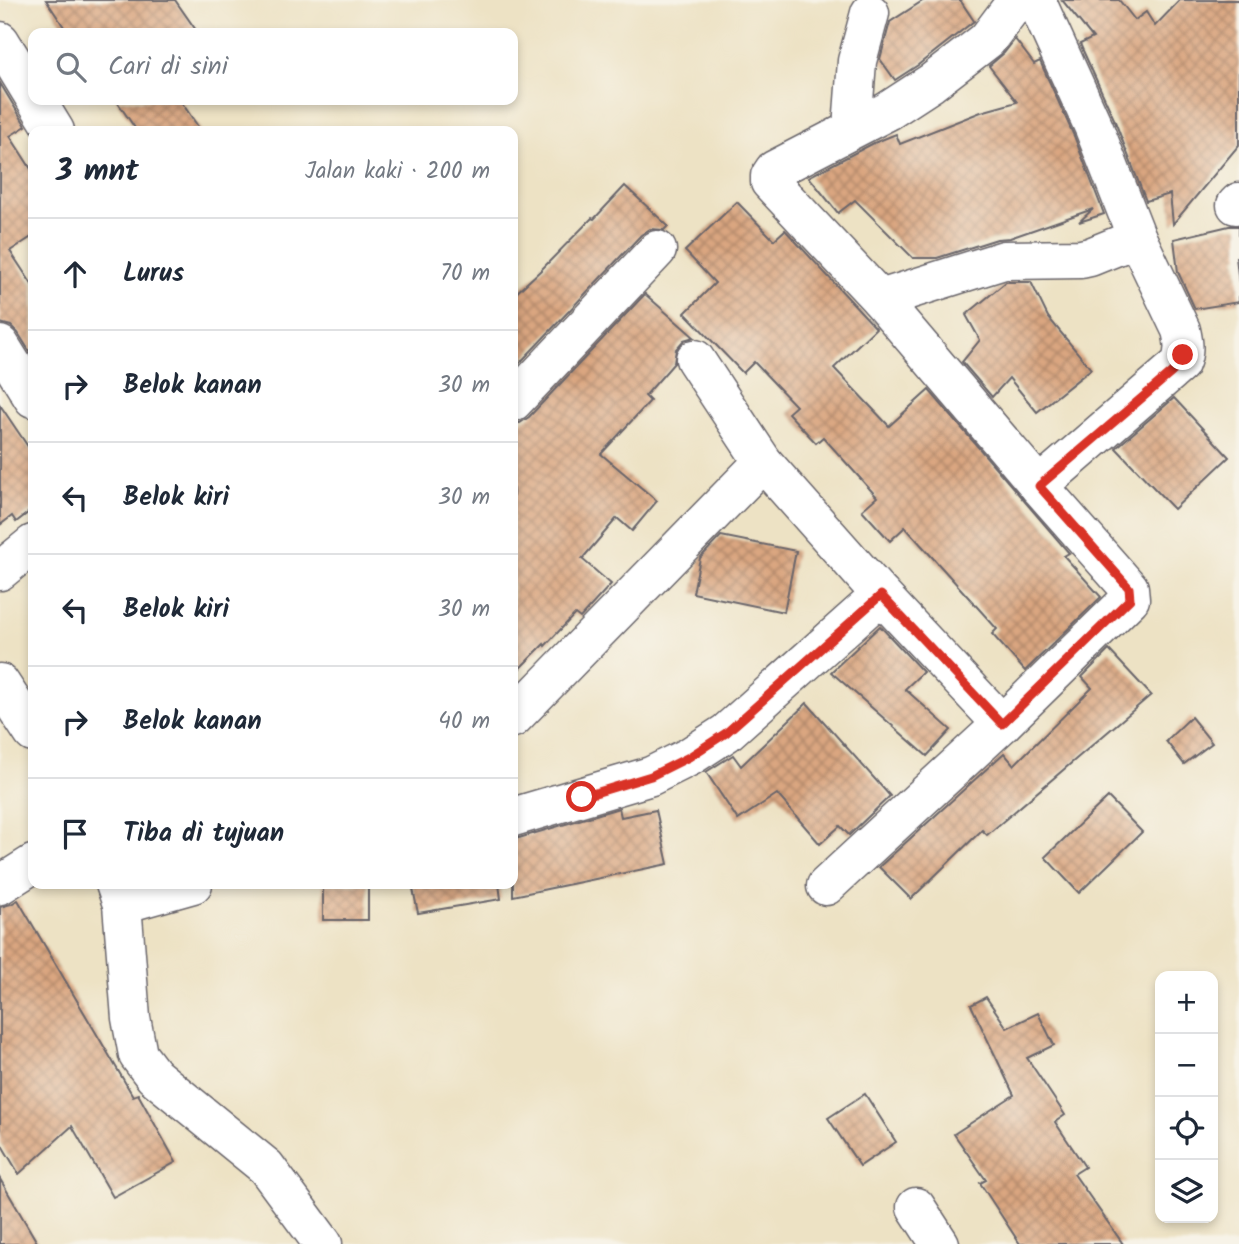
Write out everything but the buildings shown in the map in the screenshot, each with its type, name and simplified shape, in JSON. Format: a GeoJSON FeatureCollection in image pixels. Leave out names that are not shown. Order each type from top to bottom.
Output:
{"type":"FeatureCollection","features":[{"type":"Feature","properties":{"kind":"street"},"geometry":{"type":"LineString","coordinates":[[827,886],[1002,724],[1130,599],[1129,588],[880,299],[771,182],[774,170],[888,111],[931,83],[987,40],[1017,0]]}},
{"type":"Feature","properties":{"kind":"street"},"geometry":{"type":"LineString","coordinates":[[1036,0],[1094,128],[1137,238],[1181,330],[1184,343],[1180,364],[1039,486]]}},
{"type":"Feature","properties":{"kind":"street"},"geometry":{"type":"LineString","coordinates":[[852,128],[857,61],[870,13]]}},
{"type":"Feature","properties":{"kind":"street"},"geometry":{"type":"LineString","coordinates":[[0,41],[28,87]]}},
{"type":"Feature","properties":{"kind":"street"},"geometry":{"type":"LineString","coordinates":[[39,105],[52,126]]}},
{"type":"Feature","properties":{"kind":"street"},"geometry":{"type":"LineString","coordinates":[[880,299],[1004,260],[1081,259],[1137,238]]}},
{"type":"Feature","properties":{"kind":"street"},"geometry":{"type":"LineString","coordinates":[[518,397],[657,250]]}},
{"type":"Feature","properties":{"kind":"street"},"geometry":{"type":"LineString","coordinates":[[0,345],[28,390]]}},
{"type":"Feature","properties":{"kind":"street"},"geometry":{"type":"LineString","coordinates":[[695,359],[763,462],[881,595],[1002,724]]}},
{"type":"Feature","properties":{"kind":"street"},"geometry":{"type":"LineString","coordinates":[[518,713],[763,462]]}},
{"type":"Feature","properties":{"kind":"street"},"geometry":{"type":"LineString","coordinates":[[0,571],[28,548]]}},
{"type":"Feature","properties":{"kind":"street"},"geometry":{"type":"LineString","coordinates":[[518,816],[651,776],[689,757],[726,733],[881,595]]}},
{"type":"Feature","properties":{"kind":"street"},"geometry":{"type":"LineString","coordinates":[[0,684],[28,726]]}},
{"type":"Feature","properties":{"kind":"street"},"geometry":{"type":"LineString","coordinates":[[0,885],[28,867]]}},
{"type":"Feature","properties":{"kind":"street"},"geometry":{"type":"LineString","coordinates":[[156,889],[119,894],[131,1018],[138,1055],[154,1076],[266,1167],[323,1244]]}},
{"type":"Feature","properties":{"kind":"street"},"geometry":{"type":"LineString","coordinates":[[916,1208],[940,1244]]}},
{"type":"Feature","properties":{"kind":"route"},"geometry":{"type":"LineString","coordinates":[[582,797],[651,776],[689,757],[726,733],[881,595],[1002,724],[1130,599],[1129,588],[1039,486],[1171,373],[1180,364],[1183,355]]}}]}
